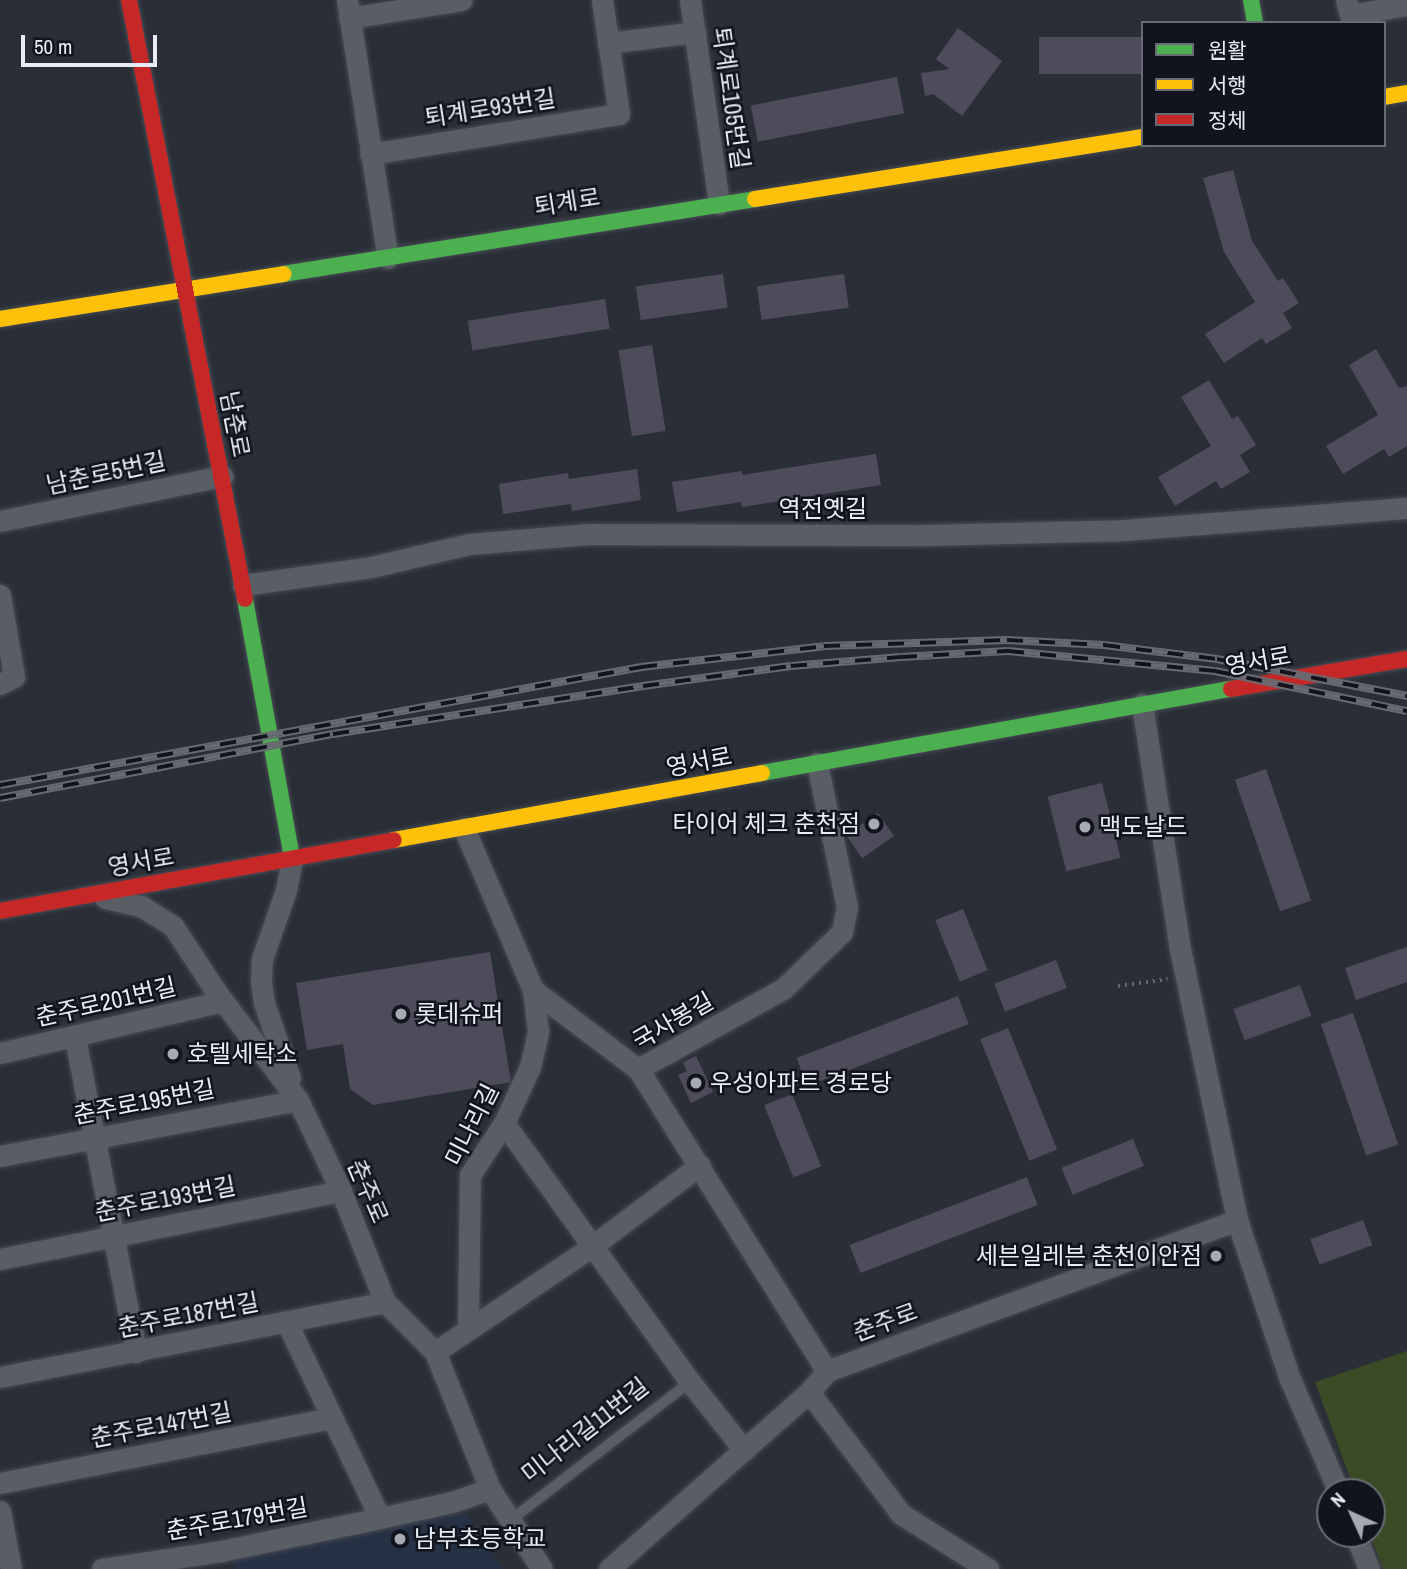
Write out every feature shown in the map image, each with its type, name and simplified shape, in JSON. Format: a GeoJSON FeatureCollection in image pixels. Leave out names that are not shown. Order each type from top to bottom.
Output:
{"type":"FeatureCollection","features":[{"type":"Feature","properties":{"kind":"street","name":"남춘로"},"geometry":{"type":"LineString","coordinates":[[129,0],[223,476],[292,858]]}},
{"type":"Feature","properties":{"kind":"street"},"geometry":{"type":"LineString","coordinates":[[388,258],[348,9],[462,0]]}},
{"type":"Feature","properties":{"kind":"street"},"geometry":{"type":"LineString","coordinates":[[602,0],[608,43],[695,32]]}},
{"type":"Feature","properties":{"kind":"street","name":"퇴계로105번길"},"geometry":{"type":"LineString","coordinates":[[690,0],[719,204]]}},
{"type":"Feature","properties":{"kind":"street"},"geometry":{"type":"LineString","coordinates":[[1251,0],[1255,21]]}},
{"type":"Feature","properties":{"kind":"street"},"geometry":{"type":"LineString","coordinates":[[1346,0],[1350,15],[1407,5]]}},
{"type":"Feature","properties":{"kind":"street","name":"퇴계로93번길"},"geometry":{"type":"LineString","coordinates":[[370,155],[619,114],[608,43]]}},
{"type":"Feature","properties":{"kind":"street"},"geometry":{"type":"LineString","coordinates":[[1386,97],[1407,93]]}},
{"type":"Feature","properties":{"kind":"street","name":"퇴계로"},"geometry":{"type":"LineString","coordinates":[[0,319],[1141,137]]}},
{"type":"Feature","properties":{"kind":"street","name":"남춘로5번길"},"geometry":{"type":"LineString","coordinates":[[0,522],[223,476]]}},
{"type":"Feature","properties":{"kind":"street","name":"역전옛길"},"geometry":{"type":"LineString","coordinates":[[243,585],[371,568],[469,544],[589,534],[926,536],[1125,530],[1407,508]]}},
{"type":"Feature","properties":{"kind":"street"},"geometry":{"type":"LineString","coordinates":[[0,596],[7,680]]}},
{"type":"Feature","properties":{"kind":"street","name":"영서로"},"geometry":{"type":"LineString","coordinates":[[0,911],[1142,704],[1407,659]]}},
{"type":"Feature","properties":{"kind":"street"},"geometry":{"type":"LineString","coordinates":[[1142,704],[1186,976],[1237,1220],[1290,1379],[1333,1478]]}},
{"type":"Feature","properties":{"kind":"street","name":"국사봉길"},"geometry":{"type":"LineString","coordinates":[[817,763],[847,907],[842,932],[783,989],[638,1069],[700,1164],[827,1371]]}},
{"type":"Feature","properties":{"kind":"street","name":"미나리길"},"geometry":{"type":"LineString","coordinates":[[464,828],[533,990],[538,1031],[530,1067],[504,1123],[470,1175],[468,1329]]}},
{"type":"Feature","properties":{"kind":"street"},"geometry":{"type":"LineString","coordinates":[[292,858],[286,890],[262,959],[261,982],[272,1032],[298,1100]]}},
{"type":"Feature","properties":{"kind":"street","name":"춘주로"},"geometry":{"type":"LineString","coordinates":[[83,896],[122,900],[163,917],[173,926],[223,1001],[298,1100],[341,1191],[385,1302],[435,1352],[490,1489],[542,1569]]}},
{"type":"Feature","properties":{"kind":"street","name":"미나리길"},"geometry":{"type":"LineString","coordinates":[[533,990],[638,1069]]}},
{"type":"Feature","properties":{"kind":"street","name":"춘주로201번길"},"geometry":{"type":"LineString","coordinates":[[0,1053],[75,1038],[223,1001]]}},
{"type":"Feature","properties":{"kind":"street"},"geometry":{"type":"LineString","coordinates":[[75,1038],[136,1352]]}},
{"type":"Feature","properties":{"kind":"street","name":"춘주로195번길"},"geometry":{"type":"LineString","coordinates":[[0,1156],[298,1100]]}},
{"type":"Feature","properties":{"kind":"street","name":"미나리길11번길"},"geometry":{"type":"LineString","coordinates":[[504,1123],[690,1382],[744,1450]]}},
{"type":"Feature","properties":{"kind":"street"},"geometry":{"type":"LineString","coordinates":[[435,1352],[591,1247],[700,1164]]}},
{"type":"Feature","properties":{"kind":"street","name":"춘주로193번길"},"geometry":{"type":"LineString","coordinates":[[0,1259],[341,1191]]}},
{"type":"Feature","properties":{"kind":"street","name":"춘주로"},"geometry":{"type":"LineString","coordinates":[[610,1569],[809,1392],[827,1371],[1237,1220]]}},
{"type":"Feature","properties":{"kind":"street","name":"춘주로187번길"},"geometry":{"type":"LineString","coordinates":[[0,1377],[385,1302]]}},
{"type":"Feature","properties":{"kind":"street"},"geometry":{"type":"LineString","coordinates":[[287,1323],[380,1518]]}},
{"type":"Feature","properties":{"kind":"street"},"geometry":{"type":"LineString","coordinates":[[809,1392],[901,1514],[988,1569]]}},
{"type":"Feature","properties":{"kind":"street","name":"춘주로147번길"},"geometry":{"type":"LineString","coordinates":[[0,1483],[331,1418]]}},
{"type":"Feature","properties":{"kind":"street","name":"춘주로179번길"},"geometry":{"type":"LineString","coordinates":[[103,1569],[223,1560],[380,1518],[452,1502],[490,1489]]}},
{"type":"Feature","properties":{"kind":"street"},"geometry":{"type":"LineString","coordinates":[[0,1511],[11,1569]]}},
{"type":"Feature","properties":{"kind":"street"},"geometry":{"type":"LineString","coordinates":[[1360,1548],[1368,1569]]}},
{"type":"Feature","properties":{"kind":"lane","name":"미나리길11번길"},"geometry":{"type":"LineString","coordinates":[[512,1519],[690,1382]]}},
{"type":"Feature","properties":{"kind":"path"},"geometry":{"type":"LineString","coordinates":[[1118,986],[1186,976]]}},
{"type":"Feature","properties":{"kind":"shaded area","name":"남부초등학교"},"geometry":{"type":"Polygon","coordinates":[[[467,1514],[503,1569],[235,1569],[233,1559],[401,1519],[467,1514]]]}},
{"type":"Feature","properties":{"kind":"green space"},"geometry":{"type":"Polygon","coordinates":[[[1407,1351],[1407,1569],[1383,1569],[1375,1548],[1386,1548],[1386,1478],[1350,1478],[1315,1382],[1407,1351]]]}},
{"type":"Feature","properties":{"kind":"building"},"geometry":{"type":"Polygon","coordinates":[[[958,28],[1002,61],[962,116],[933,94],[925,96],[921,73],[949,69],[936,59],[958,28]]]}},
{"type":"Feature","properties":{"kind":"building"},"geometry":{"type":"Polygon","coordinates":[[[1039,37],[1141,37],[1141,74],[1039,74],[1039,37]]]}},
{"type":"Feature","properties":{"kind":"building"},"geometry":{"type":"Polygon","coordinates":[[[897,77],[904,113],[758,142],[751,105],[897,77]]]}},
{"type":"Feature","properties":{"kind":"building"},"geometry":{"type":"Polygon","coordinates":[[[1233,170],[1252,241],[1278,281],[1283,278],[1299,303],[1283,313],[1292,328],[1266,344],[1262,338],[1224,363],[1205,334],[1255,302],[1224,252],[1203,178],[1233,170]]]}},
{"type":"Feature","properties":{"kind":"building"},"geometry":{"type":"Polygon","coordinates":[[[723,274],[728,308],[641,320],[636,286],[723,274]]]}},
{"type":"Feature","properties":{"kind":"building"},"geometry":{"type":"Polygon","coordinates":[[[844,274],[849,308],[762,320],[757,286],[844,274]]]}},
{"type":"Feature","properties":{"kind":"building"},"geometry":{"type":"Polygon","coordinates":[[[605,299],[610,329],[472,350],[468,321],[605,299]]]}},
{"type":"Feature","properties":{"kind":"building"},"geometry":{"type":"Polygon","coordinates":[[[652,345],[666,431],[632,436],[618,350],[652,345]]]}},
{"type":"Feature","properties":{"kind":"building"},"geometry":{"type":"Polygon","coordinates":[[[1376,349],[1399,388],[1407,386],[1407,446],[1389,457],[1384,449],[1343,474],[1326,446],[1378,415],[1349,365],[1376,349]]]}},
{"type":"Feature","properties":{"kind":"building"},"geometry":{"type":"Polygon","coordinates":[[[1209,380],[1232,419],[1238,416],[1256,445],[1240,455],[1250,472],[1221,489],[1216,481],[1175,506],[1158,477],[1211,446],[1181,397],[1209,380]]]}},
{"type":"Feature","properties":{"kind":"building"},"geometry":{"type":"Polygon","coordinates":[[[876,454],[881,485],[742,507],[741,502],[677,512],[672,482],[742,471],[742,475],[876,454]]]}},
{"type":"Feature","properties":{"kind":"building"},"geometry":{"type":"Polygon","coordinates":[[[637,469],[641,500],[572,511],[571,504],[503,514],[499,484],[568,473],[569,479],[637,469]]]}},
{"type":"Feature","properties":{"kind":"building"},"geometry":{"type":"Polygon","coordinates":[[[1266,769],[1311,900],[1280,911],[1235,780],[1266,769]]]}},
{"type":"Feature","properties":{"kind":"building","name":"맥도날드"},"geometry":{"type":"Polygon","coordinates":[[[1102,783],[1121,858],[1066,871],[1048,797],[1102,783]]]}},
{"type":"Feature","properties":{"kind":"building","name":"타이어 체크 춘천점"},"geometry":{"type":"Polygon","coordinates":[[[878,813],[894,836],[862,858],[846,835],[878,813]]]}},
{"type":"Feature","properties":{"kind":"building"},"geometry":{"type":"Polygon","coordinates":[[[963,909],[988,970],[960,981],[935,920],[963,909]]]}},
{"type":"Feature","properties":{"kind":"building"},"geometry":{"type":"Polygon","coordinates":[[[1407,947],[1407,982],[1356,1000],[1345,968],[1407,947]]]}},
{"type":"Feature","properties":{"kind":"building","name":"롯데슈퍼"},"geometry":{"type":"Polygon","coordinates":[[[490,952],[511,1082],[373,1105],[350,1089],[343,1044],[307,1050],[296,983],[490,952]]]}},
{"type":"Feature","properties":{"kind":"building"},"geometry":{"type":"Polygon","coordinates":[[[1056,960],[1067,988],[1005,1012],[994,984],[1056,960]]]}},
{"type":"Feature","properties":{"kind":"building"},"geometry":{"type":"Polygon","coordinates":[[[1300,985],[1311,1016],[1245,1040],[1233,1009],[1300,985]]]}},
{"type":"Feature","properties":{"kind":"building"},"geometry":{"type":"Polygon","coordinates":[[[958,996],[969,1024],[807,1086],[796,1058],[958,996]]]}},
{"type":"Feature","properties":{"kind":"building"},"geometry":{"type":"Polygon","coordinates":[[[1353,1013],[1398,1144],[1366,1155],[1321,1024],[1353,1013]]]}},
{"type":"Feature","properties":{"kind":"building"},"geometry":{"type":"Polygon","coordinates":[[[1008,1028],[1057,1149],[1029,1161],[980,1039],[1008,1028]]]}},
{"type":"Feature","properties":{"kind":"building","name":"우성아파트 경로당"},"geometry":{"type":"Polygon","coordinates":[[[696,1056],[713,1092],[691,1103],[678,1075],[687,1071],[683,1062],[696,1056]]]}},
{"type":"Feature","properties":{"kind":"building"},"geometry":{"type":"Polygon","coordinates":[[[792,1094],[821,1166],[793,1178],[764,1105],[792,1094]]]}},
{"type":"Feature","properties":{"kind":"building"},"geometry":{"type":"Polygon","coordinates":[[[1133,1139],[1144,1166],[1072,1195],[1062,1168],[1133,1139]]]}},
{"type":"Feature","properties":{"kind":"building"},"geometry":{"type":"Polygon","coordinates":[[[1027,1177],[1038,1205],[860,1273],[850,1245],[1027,1177]]]}},
{"type":"Feature","properties":{"kind":"building"},"geometry":{"type":"Polygon","coordinates":[[[1363,1220],[1372,1245],[1320,1265],[1310,1239],[1363,1220]]]}},
{"type":"Feature","properties":{"kind":"railway"},"geometry":{"type":"LineString","coordinates":[[0,785],[641,667],[824,646],[1007,640],[1104,645],[1217,659],[1407,696]]}},
{"type":"Feature","properties":{"kind":"railway"},"geometry":{"type":"LineString","coordinates":[[0,798],[333,734],[643,686],[791,666],[901,657],[1008,651],[1215,671],[1407,711]]}},
{"type":"Feature","properties":{"kind":"traffic: fast"},"geometry":{"type":"LineString","coordinates":[[1251,0],[1255,21]]}},
{"type":"Feature","properties":{"kind":"traffic: fast"},"geometry":{"type":"LineString","coordinates":[[283,274],[755,199]]}},
{"type":"Feature","properties":{"kind":"traffic: fast"},"geometry":{"type":"LineString","coordinates":[[245,599],[292,858]]}},
{"type":"Feature","properties":{"kind":"traffic: fast"},"geometry":{"type":"LineString","coordinates":[[762,773],[1231,689]]}},
{"type":"Feature","properties":{"kind":"traffic: slow"},"geometry":{"type":"LineString","coordinates":[[1386,97],[1407,93]]}},
{"type":"Feature","properties":{"kind":"traffic: slow"},"geometry":{"type":"LineString","coordinates":[[755,199],[1141,137]]}},
{"type":"Feature","properties":{"kind":"traffic: slow"},"geometry":{"type":"LineString","coordinates":[[0,319],[283,274]]}},
{"type":"Feature","properties":{"kind":"traffic: slow"},"geometry":{"type":"LineString","coordinates":[[394,840],[762,773]]}},
{"type":"Feature","properties":{"kind":"traffic: jam"},"geometry":{"type":"LineString","coordinates":[[129,0],[245,599]]}},
{"type":"Feature","properties":{"kind":"traffic: jam"},"geometry":{"type":"LineString","coordinates":[[1231,689],[1407,659]]}},
{"type":"Feature","properties":{"kind":"traffic: jam"},"geometry":{"type":"LineString","coordinates":[[0,911],[394,840]]}},
{"type":"Feature","properties":{"kind":"place","name":"타이어 체크 춘천점"},"geometry":{"type":"Point","coordinates":[874,824]}},
{"type":"Feature","properties":{"kind":"place","name":"맥도날드"},"geometry":{"type":"Point","coordinates":[1085,827]}},
{"type":"Feature","properties":{"kind":"place","name":"롯데슈퍼"},"geometry":{"type":"Point","coordinates":[401,1014]}},
{"type":"Feature","properties":{"kind":"place","name":"호텔세탁소"},"geometry":{"type":"Point","coordinates":[173,1054]}},
{"type":"Feature","properties":{"kind":"place","name":"우성아파트 경로당"},"geometry":{"type":"Point","coordinates":[696,1083]}},
{"type":"Feature","properties":{"kind":"place","name":"세븐일레븐 춘천이안점"},"geometry":{"type":"Point","coordinates":[1216,1256]}},
{"type":"Feature","properties":{"kind":"place","name":"남부초등학교"},"geometry":{"type":"Point","coordinates":[400,1539]}}]}
